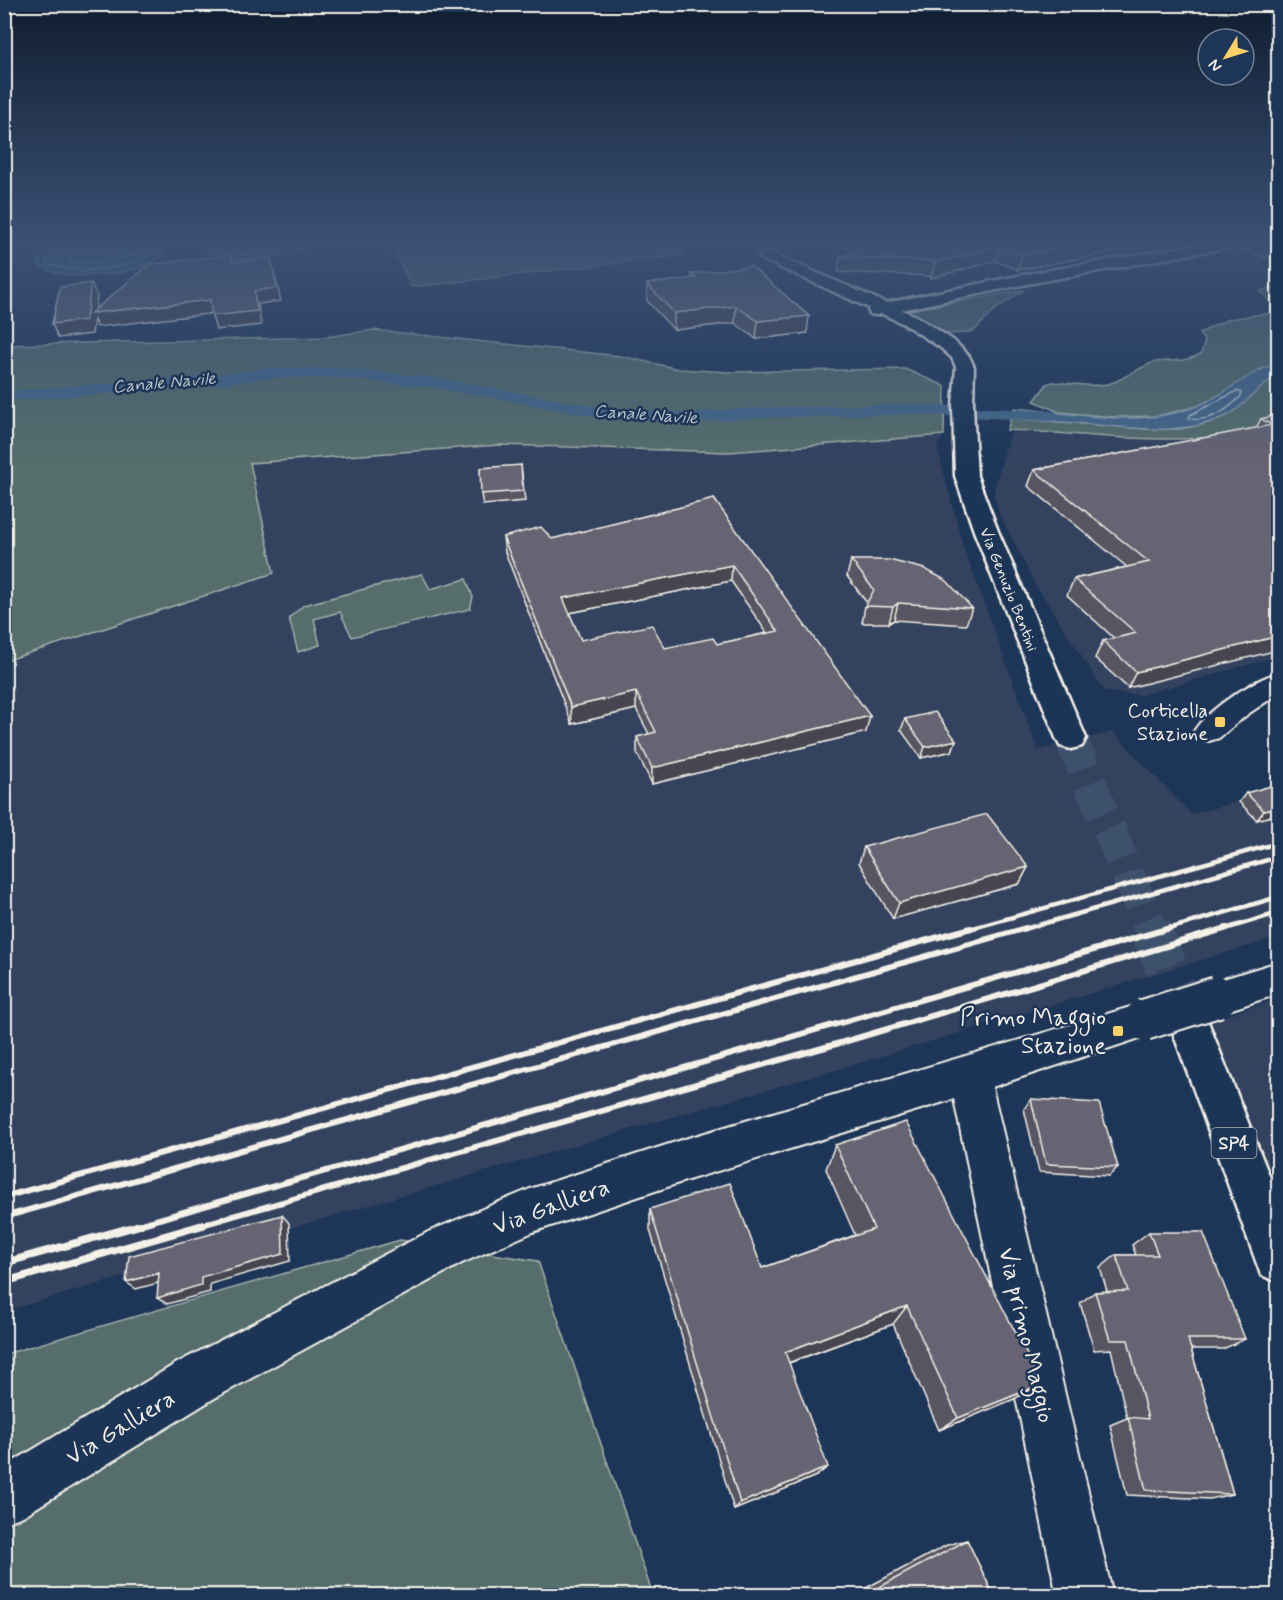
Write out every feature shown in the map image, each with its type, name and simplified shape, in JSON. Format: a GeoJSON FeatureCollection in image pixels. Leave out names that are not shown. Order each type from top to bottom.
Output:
{"type":"FeatureCollection","features":[{"type":"Feature","properties":{"kind":"main road","name":"Via Genuzio Bentini"},"geometry":{"type":"LineString","coordinates":[[897,317],[930,332],[960,356],[965,367],[963,388],[966,476],[1071,738]]}},
{"type":"Feature","properties":{"kind":"main road","name":"SP4"},"geometry":{"type":"LineString","coordinates":[[1204,1012],[1278,1258]]}},
{"type":"Feature","properties":{"kind":"street"},"geometry":{"type":"LineString","coordinates":[[1209,731],[1238,707],[1278,682]]}},
{"type":"Feature","properties":{"kind":"street","name":"Via Galliera"},"geometry":{"type":"LineString","coordinates":[[4,1497],[195,1381],[446,1247],[530,1211],[688,1159],[1144,1020],[1204,1012],[1278,978]]}},
{"type":"Feature","properties":{"kind":"street","name":"Via primo Maggio"},"geometry":{"type":"LineString","coordinates":[[969,1075],[1085,1596]]}},
{"type":"Feature","properties":{"kind":"shaded area"},"geometry":{"type":"Polygon","coordinates":[[[1278,426],[1278,656],[1142,695],[1105,692],[1036,586],[999,513],[994,494],[995,485],[1013,430],[1133,439],[1179,439],[1278,426]]]}},
{"type":"Feature","properties":{"kind":"shaded area"},"geometry":{"type":"Polygon","coordinates":[[[944,435],[937,447],[963,546],[1038,750],[1113,732],[1191,814],[1278,791],[1278,937],[859,1063],[5,1311],[5,661],[274,573],[249,463],[499,445],[729,452],[944,435]]]}},
{"type":"Feature","properties":{"kind":"shaded area"},"geometry":{"type":"Polygon","coordinates":[[[1278,999],[1278,1258],[1191,1027],[1278,999]]]}},
{"type":"Feature","properties":{"kind":"green space"},"geometry":{"type":"Polygon","coordinates":[[[913,317],[988,317],[975,330],[966,333],[944,334],[913,317]]]}},
{"type":"Feature","properties":{"kind":"green space"},"geometry":{"type":"Polygon","coordinates":[[[1278,317],[1278,364],[1261,369],[1226,392],[1198,406],[1157,416],[1115,417],[1059,412],[1034,401],[1047,384],[1053,382],[1107,384],[1155,362],[1196,357],[1201,354],[1205,341],[1199,334],[1228,319],[1278,317]]]}},
{"type":"Feature","properties":{"kind":"green space"},"geometry":{"type":"Polygon","coordinates":[[[373,330],[620,356],[679,369],[729,372],[905,369],[945,386],[944,435],[729,452],[499,445],[250,463],[274,573],[5,661],[5,345],[326,337],[373,330]]]}},
{"type":"Feature","properties":{"kind":"green space"},"geometry":{"type":"Polygon","coordinates":[[[1278,376],[1278,426],[1220,436],[1177,439],[1007,430],[1011,418],[1149,429],[1180,429],[1205,424],[1228,415],[1249,395],[1278,376]]]}},
{"type":"Feature","properties":{"kind":"green space"},"geometry":{"type":"Polygon","coordinates":[[[422,574],[430,589],[466,579],[473,597],[470,609],[352,637],[340,612],[314,619],[320,645],[298,652],[289,618],[304,605],[422,574]]]}},
{"type":"Feature","properties":{"kind":"green space"},"geometry":{"type":"Polygon","coordinates":[[[400,1240],[538,1261],[653,1595],[5,1596],[5,1354],[400,1240]]]}},
{"type":"Feature","properties":{"kind":"water"},"geometry":{"type":"Polygon","coordinates":[[[1278,364],[1278,376],[1263,386],[1238,409],[1209,423],[1177,428],[1146,429],[1011,418],[1014,408],[1106,418],[1152,417],[1175,413],[1208,401],[1257,372],[1278,364]]]}},
{"type":"Feature","properties":{"kind":"building"},"geometry":{"type":"Polygon","coordinates":[[[54,317],[86,317],[86,320],[52,324],[54,317]]]}},
{"type":"Feature","properties":{"kind":"building"},"geometry":{"type":"Polygon","coordinates":[[[752,317],[802,317],[758,321],[752,317]]]}},
{"type":"Feature","properties":{"kind":"building"},"geometry":{"type":"Polygon","coordinates":[[[1278,415],[1278,636],[1136,672],[1103,641],[1136,633],[1074,579],[1149,562],[1034,470],[1272,425],[1261,419],[1278,415]]]}},
{"type":"Feature","properties":{"kind":"building"},"geometry":{"type":"Polygon","coordinates":[[[521,465],[523,491],[481,494],[480,468],[521,465]]]}},
{"type":"Feature","properties":{"kind":"building"},"geometry":{"type":"Polygon","coordinates":[[[714,499],[870,716],[652,768],[637,737],[656,732],[636,692],[571,707],[503,537],[541,527],[552,539],[714,499]],[[732,565],[563,598],[581,640],[652,625],[665,648],[713,638],[717,644],[778,631],[732,565]]]}},
{"type":"Feature","properties":{"kind":"building"},"geometry":{"type":"Polygon","coordinates":[[[851,560],[889,560],[925,569],[947,581],[972,608],[898,603],[893,607],[865,606],[874,590],[851,560]]]}},
{"type":"Feature","properties":{"kind":"building"},"geometry":{"type":"Polygon","coordinates":[[[935,712],[956,740],[925,747],[905,719],[935,712]]]}},
{"type":"Feature","properties":{"kind":"building"},"geometry":{"type":"Polygon","coordinates":[[[1278,784],[1278,807],[1264,811],[1246,793],[1278,784]]]}},
{"type":"Feature","properties":{"kind":"building"},"geometry":{"type":"Polygon","coordinates":[[[987,814],[1028,867],[899,903],[864,847],[987,814]]]}},
{"type":"Feature","properties":{"kind":"building"},"geometry":{"type":"Polygon","coordinates":[[[1031,1099],[1099,1103],[1118,1167],[1046,1164],[1031,1099]]]}},
{"type":"Feature","properties":{"kind":"building"},"geometry":{"type":"Polygon","coordinates":[[[906,1122],[1033,1366],[1037,1386],[958,1418],[907,1306],[785,1352],[828,1467],[740,1503],[650,1209],[730,1183],[762,1268],[874,1229],[835,1145],[906,1122]]]}},
{"type":"Feature","properties":{"kind":"building"},"geometry":{"type":"Polygon","coordinates":[[[282,1215],[283,1254],[201,1277],[201,1285],[157,1298],[159,1273],[126,1282],[129,1256],[282,1215]]]}},
{"type":"Feature","properties":{"kind":"building"},"geometry":{"type":"Polygon","coordinates":[[[1149,1232],[1203,1232],[1245,1339],[1188,1339],[1233,1494],[1146,1490],[1128,1417],[1148,1419],[1128,1340],[1110,1340],[1095,1292],[1128,1291],[1116,1255],[1158,1255],[1149,1232]]]}},
{"type":"Feature","properties":{"kind":"building"},"geometry":{"type":"Polygon","coordinates":[[[967,1540],[994,1596],[863,1596],[967,1540]]]}},
{"type":"Feature","properties":{"kind":"waterway","name":"Canale Navile"},"geometry":{"type":"LineString","coordinates":[[4,396],[197,382],[268,373],[337,373],[431,382],[599,412],[688,418],[754,413],[909,409],[1050,416]]}},
{"type":"Feature","properties":{"kind":"tunnel"},"geometry":{"type":"LineString","coordinates":[[1071,738],[1151,930]]}},
{"type":"Feature","properties":{"kind":"tunnel"},"geometry":{"type":"LineString","coordinates":[[1150,928],[1191,1027]]}},
{"type":"Feature","properties":{"kind":"railway"},"geometry":{"type":"LineString","coordinates":[[966,930],[1278,843]]}},
{"type":"Feature","properties":{"kind":"railway"},"geometry":{"type":"LineString","coordinates":[[1021,930],[1278,857]]}},
{"type":"Feature","properties":{"kind":"railway"},"geometry":{"type":"LineString","coordinates":[[1165,930],[1278,897]]}},
{"type":"Feature","properties":{"kind":"railway"},"geometry":{"type":"LineString","coordinates":[[1222,930],[1278,913]]}},
{"type":"Feature","properties":{"kind":"railway"},"geometry":{"type":"LineString","coordinates":[[4,1197],[971,928]]}},
{"type":"Feature","properties":{"kind":"railway"},"geometry":{"type":"LineString","coordinates":[[4,1217],[1026,928]]}},
{"type":"Feature","properties":{"kind":"railway"},"geometry":{"type":"LineString","coordinates":[[135,1226],[1170,928]]}},
{"type":"Feature","properties":{"kind":"railway"},"geometry":{"type":"LineString","coordinates":[[198,1226],[847,1041],[1227,928]]}},
{"type":"Feature","properties":{"kind":"railway"},"geometry":{"type":"LineString","coordinates":[[4,1263],[140,1225]]}},
{"type":"Feature","properties":{"kind":"railway"},"geometry":{"type":"LineString","coordinates":[[4,1282],[203,1225]]}},
{"type":"Feature","properties":{"kind":"place","name":"Corticella Stazione"},"geometry":{"type":"Point","coordinates":[1220,722]}},
{"type":"Feature","properties":{"kind":"place","name":"Primo Maggio Stazione"},"geometry":{"type":"Point","coordinates":[1118,1031]}}]}
